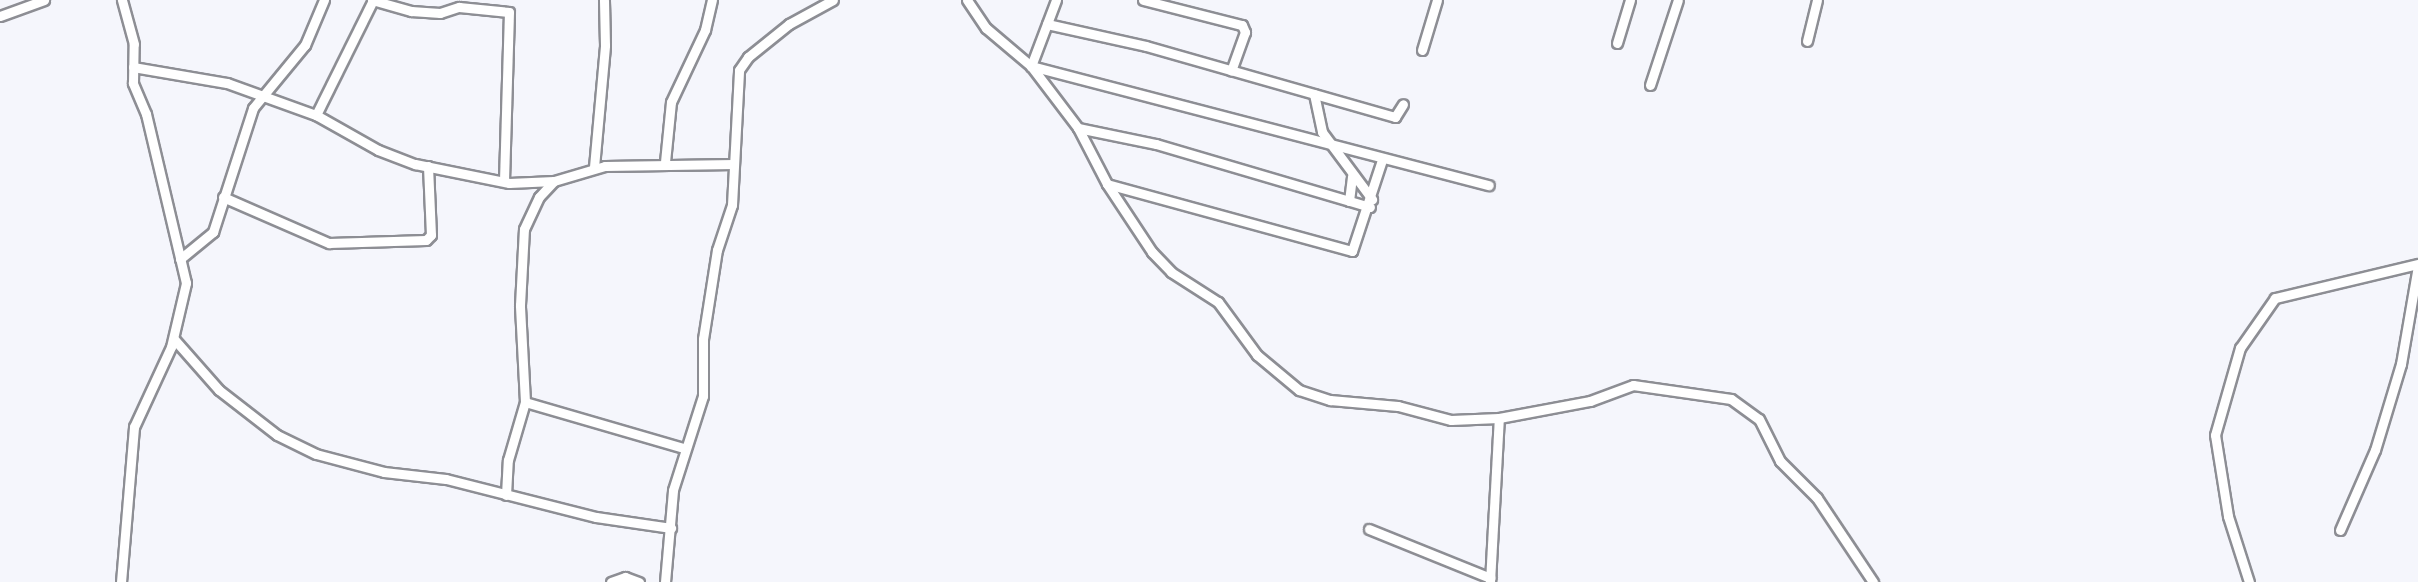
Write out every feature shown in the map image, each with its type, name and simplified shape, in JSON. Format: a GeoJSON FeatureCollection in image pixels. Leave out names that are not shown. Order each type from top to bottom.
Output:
{"type":"FeatureCollection","features":[{"type":"Feature","properties":{"kind":"street"},"geometry":{"type":"LineString","coordinates":[[0,16],[44,0]]}},
{"type":"Feature","properties":{"kind":"street"},"geometry":{"type":"LineString","coordinates":[[121,582],[134,427],[174,339],[186,283],[146,114],[133,83],[132,32],[122,0]]}},
{"type":"Feature","properties":{"kind":"street"},"geometry":{"type":"LineString","coordinates":[[180,259],[211,235],[250,115],[261,94],[305,45],[324,0]]}},
{"type":"Feature","properties":{"kind":"street"},"geometry":{"type":"LineString","coordinates":[[316,115],[373,0],[411,11],[440,13],[459,7],[509,12],[504,181]]}},
{"type":"Feature","properties":{"kind":"street"},"geometry":{"type":"LineString","coordinates":[[594,167],[605,46],[604,0]]}},
{"type":"Feature","properties":{"kind":"street"},"geometry":{"type":"LineString","coordinates":[[665,162],[671,102],[703,35],[712,0]]}},
{"type":"Feature","properties":{"kind":"street"},"geometry":{"type":"LineString","coordinates":[[665,582],[672,495],[683,448],[704,388],[703,339],[717,250],[732,205],[742,63],[789,24],[832,0]]}},
{"type":"Feature","properties":{"kind":"street"},"geometry":{"type":"LineString","coordinates":[[967,0],[986,28],[1031,66],[1078,128],[1107,184],[1152,252],[1171,272],[1218,302],[1257,355],[1299,390],[1330,400],[1398,406],[1451,420],[1499,418],[1590,401],[1633,386],[1731,399],[1759,419],[1780,461],[1817,498],[1872,582]]}},
{"type":"Feature","properties":{"kind":"street"},"geometry":{"type":"LineString","coordinates":[[1031,66],[1056,0]]}},
{"type":"Feature","properties":{"kind":"street"},"geometry":{"type":"LineString","coordinates":[[1143,0],[1242,26],[1245,32],[1231,71]]}},
{"type":"Feature","properties":{"kind":"street"},"geometry":{"type":"LineString","coordinates":[[1422,50],[1437,0]]}},
{"type":"Feature","properties":{"kind":"street"},"geometry":{"type":"LineString","coordinates":[[1617,44],[1630,0]]}},
{"type":"Feature","properties":{"kind":"street"},"geometry":{"type":"LineString","coordinates":[[1650,85],[1678,0]]}},
{"type":"Feature","properties":{"kind":"street"},"geometry":{"type":"LineString","coordinates":[[1807,41],[1816,0]]}},
{"type":"Feature","properties":{"kind":"street"},"geometry":{"type":"LineString","coordinates":[[1048,24],[1395,117],[1403,104]]}},
{"type":"Feature","properties":{"kind":"street"},"geometry":{"type":"LineString","coordinates":[[1031,66],[1332,148],[1489,186]]}},
{"type":"Feature","properties":{"kind":"street"},"geometry":{"type":"LineString","coordinates":[[133,67],[217,80],[316,115],[384,153],[428,166],[504,181],[554,181],[594,167],[665,162],[734,164]]}},
{"type":"Feature","properties":{"kind":"street"},"geometry":{"type":"LineString","coordinates":[[1314,94],[1319,126],[1371,203]]}},
{"type":"Feature","properties":{"kind":"street"},"geometry":{"type":"LineString","coordinates":[[1078,128],[1156,144],[1349,201],[1371,203]]}},
{"type":"Feature","properties":{"kind":"street"},"geometry":{"type":"LineString","coordinates":[[1107,184],[1352,251],[1371,203],[1382,160]]}},
{"type":"Feature","properties":{"kind":"street"},"geometry":{"type":"LineString","coordinates":[[223,197],[329,243],[426,240],[431,235],[428,166]]}},
{"type":"Feature","properties":{"kind":"street"},"geometry":{"type":"LineString","coordinates":[[1349,201],[1352,176]]}},
{"type":"Feature","properties":{"kind":"street"},"geometry":{"type":"LineString","coordinates":[[506,495],[508,460],[525,402],[520,331],[524,229],[539,197],[554,181]]}},
{"type":"Feature","properties":{"kind":"street"},"geometry":{"type":"LineString","coordinates":[[2249,582],[2228,516],[2215,435],[2240,348],[2275,298],[2418,265],[2401,363],[2375,450],[2340,530]]}},
{"type":"Feature","properties":{"kind":"street"},"geometry":{"type":"LineString","coordinates":[[174,339],[219,390],[277,435],[316,454],[596,517],[671,528]]}},
{"type":"Feature","properties":{"kind":"street"},"geometry":{"type":"LineString","coordinates":[[525,402],[683,448]]}},
{"type":"Feature","properties":{"kind":"street"},"geometry":{"type":"LineString","coordinates":[[1369,529],[1490,580],[1499,418]]}},
{"type":"Feature","properties":{"kind":"street"},"geometry":{"type":"LineString","coordinates":[[611,582],[625,577],[639,582]]}}]}
